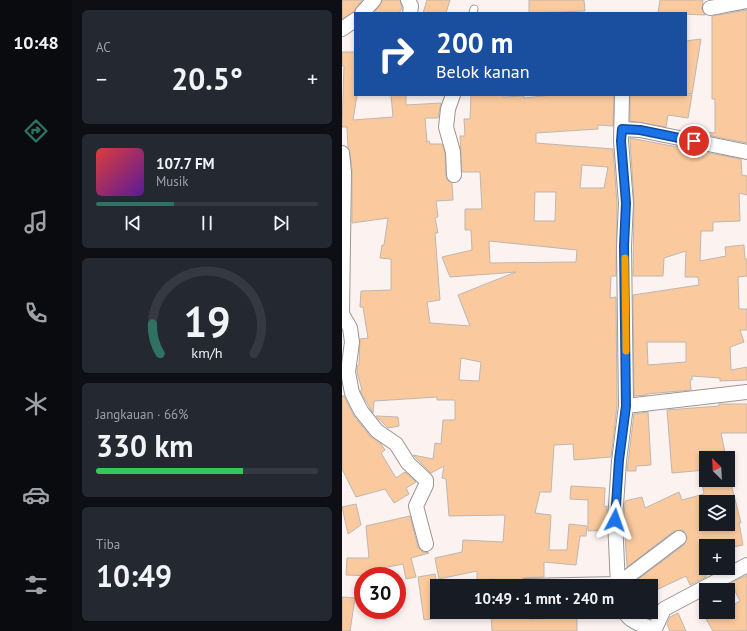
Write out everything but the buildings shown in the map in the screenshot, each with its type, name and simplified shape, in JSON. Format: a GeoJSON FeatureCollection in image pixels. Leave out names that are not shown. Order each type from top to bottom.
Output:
{"type":"FeatureCollection","features":[{"type":"Feature","properties":{"kind":"street"},"geometry":{"type":"LineString","coordinates":[[363,12],[374,0]]}},
{"type":"Feature","properties":{"kind":"street"},"geometry":{"type":"LineString","coordinates":[[408,0],[411,6],[410,12]]}},
{"type":"Feature","properties":{"kind":"street"},"geometry":{"type":"LineString","coordinates":[[710,8],[747,0]]}},
{"type":"Feature","properties":{"kind":"street"},"geometry":{"type":"LineString","coordinates":[[342,29],[354,21]]}},
{"type":"Feature","properties":{"kind":"street"},"geometry":{"type":"LineString","coordinates":[[453,96],[448,108],[446,127],[453,152],[454,175]]}},
{"type":"Feature","properties":{"kind":"street"},"geometry":{"type":"LineString","coordinates":[[618,579],[615,520],[619,460],[626,406],[624,246],[626,203],[621,141],[622,96]]}},
{"type":"Feature","properties":{"kind":"street"},"geometry":{"type":"LineString","coordinates":[[622,129],[640,130],[747,152]]}},
{"type":"Feature","properties":{"kind":"street"},"geometry":{"type":"LineString","coordinates":[[342,153],[344,172],[342,314],[350,328],[352,342],[348,372],[352,393],[361,410],[377,431],[396,444],[408,463],[426,480],[426,485],[416,506],[426,544]]}},
{"type":"Feature","properties":{"kind":"street"},"geometry":{"type":"LineString","coordinates":[[626,406],[747,392]]}},
{"type":"Feature","properties":{"kind":"street"},"geometry":{"type":"LineString","coordinates":[[626,579],[679,538]]}},
{"type":"Feature","properties":{"kind":"street"},"geometry":{"type":"LineString","coordinates":[[630,619],[654,630],[664,609],[747,565]]}},
{"type":"Feature","properties":{"kind":"slow traffic"},"geometry":{"type":"LineString","coordinates":[[625,258],[626,351]]}},
{"type":"Feature","properties":{"kind":"route"},"geometry":{"type":"LineString","coordinates":[[615,520],[619,460],[626,406],[626,286],[624,246],[626,203],[621,141],[622,129],[640,130],[694,141]]}}]}
